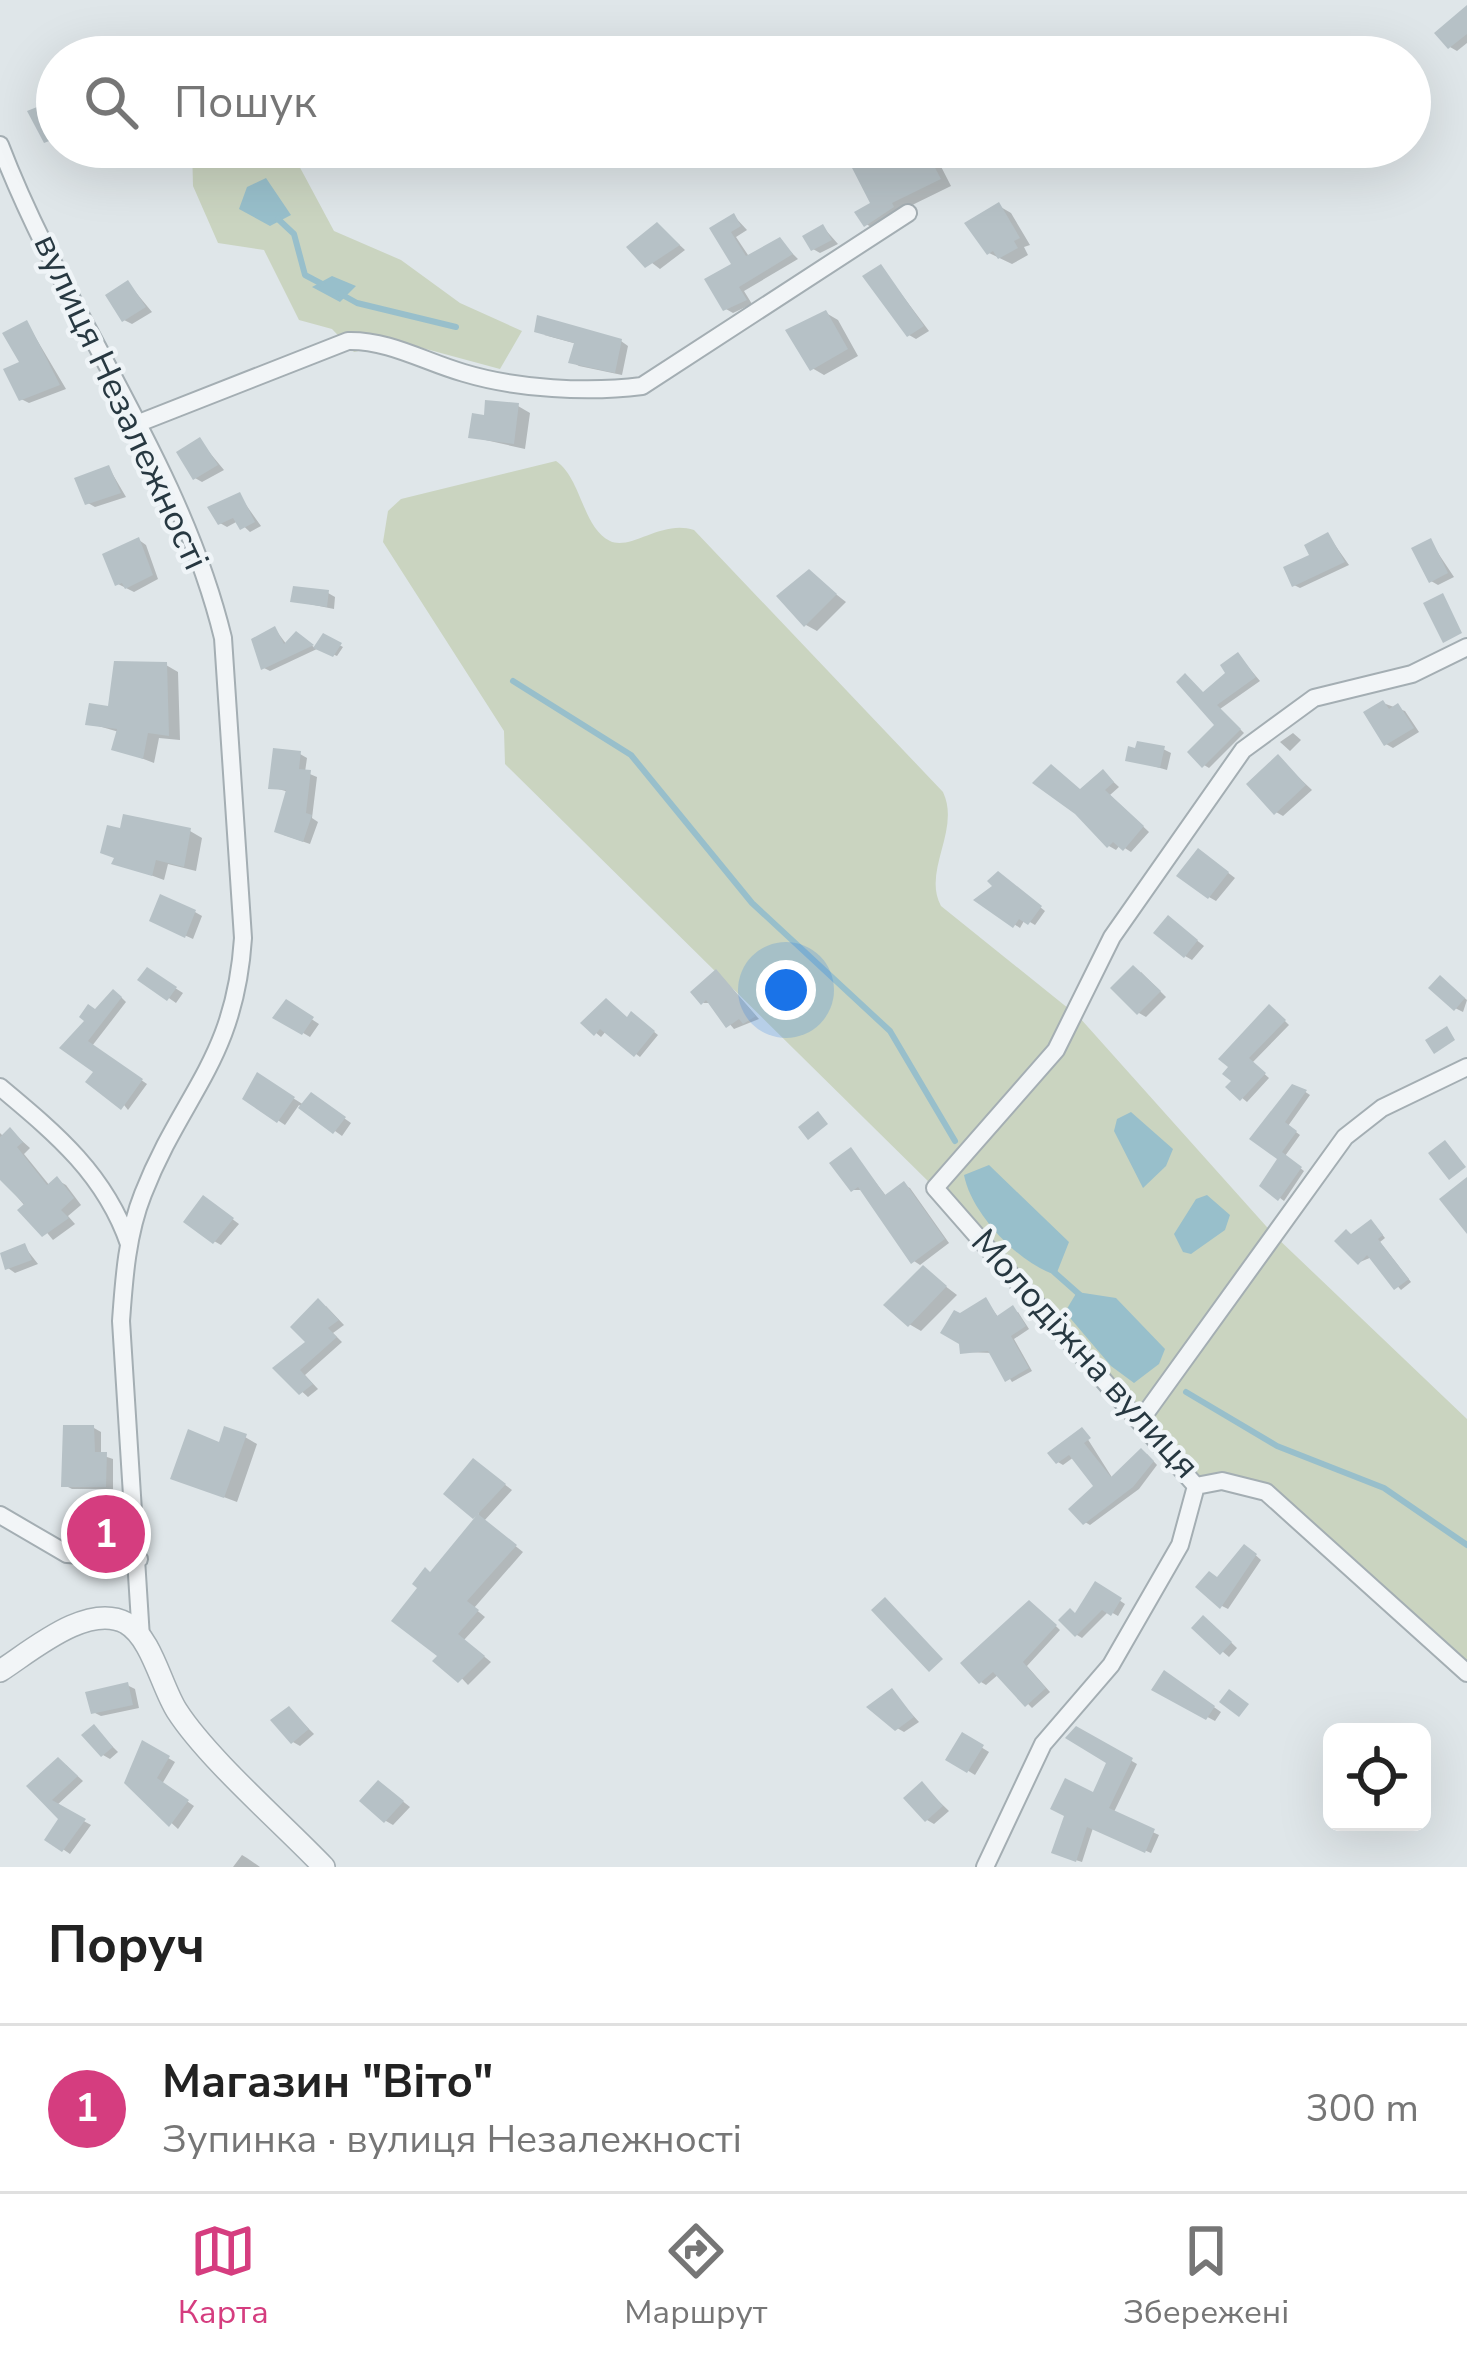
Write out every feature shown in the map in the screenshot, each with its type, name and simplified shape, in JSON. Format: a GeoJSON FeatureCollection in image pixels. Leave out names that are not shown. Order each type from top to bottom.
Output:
{"type":"FeatureCollection","features":[{"type":"Feature","properties":{"kind":"street","name":"вулиця Незалежності"},"geometry":{"type":"LineString","coordinates":[[0,145],[139,423],[212,596],[223,638],[243,938],[240,977],[223,1046],[143,1193],[129,1245],[121,1321],[141,1638],[179,1714],[324,1867]]}},
{"type":"Feature","properties":{"kind":"street"},"geometry":{"type":"LineString","coordinates":[[139,423],[347,341],[372,340],[469,375],[605,391],[642,386],[908,213]]}},
{"type":"Feature","properties":{"kind":"street","name":"Молодіжна вулиця"},"geometry":{"type":"LineString","coordinates":[[1467,646],[1412,674],[1314,698],[1243,750],[1112,938],[1056,1050],[935,1188],[1196,1486],[1222,1481],[1266,1492],[1467,1673]]}},
{"type":"Feature","properties":{"kind":"street"},"geometry":{"type":"LineString","coordinates":[[1139,1421],[1345,1137],[1382,1108],[1467,1067]]}},
{"type":"Feature","properties":{"kind":"street"},"geometry":{"type":"LineString","coordinates":[[0,1087],[63,1139],[105,1190],[129,1245]]}},
{"type":"Feature","properties":{"kind":"street"},"geometry":{"type":"LineString","coordinates":[[985,1867],[1042,1744],[1111,1665],[1180,1545],[1196,1486]]}},
{"type":"Feature","properties":{"kind":"street"},"geometry":{"type":"LineString","coordinates":[[0,1515],[68,1554],[139,1559]]}},
{"type":"Feature","properties":{"kind":"street"},"geometry":{"type":"LineString","coordinates":[[0,1671],[68,1628],[102,1618],[125,1622],[141,1638]]}},
{"type":"Feature","properties":{"kind":"green space"},"geometry":{"type":"Polygon","coordinates":[[[193,168],[300,168],[334,231],[401,260],[460,303],[522,331],[500,369],[400,342],[354,352],[332,329],[299,320],[264,250],[218,243],[193,186],[193,168]]]}},
{"type":"Feature","properties":{"kind":"green space"},"geometry":{"type":"Polygon","coordinates":[[[556,461],[571,479],[593,525],[610,541],[627,542],[670,528],[694,530],[943,792],[948,821],[936,879],[941,906],[1079,1017],[1274,1235],[1467,1419],[1467,1673],[1266,1492],[1196,1486],[935,1188],[505,764],[504,731],[383,542],[388,511],[401,499],[556,461]]]}},
{"type":"Feature","properties":{"kind":"water"},"geometry":{"type":"Polygon","coordinates":[[[266,178],[291,215],[270,226],[239,209],[247,187],[266,178]]]}},
{"type":"Feature","properties":{"kind":"water"},"geometry":{"type":"Polygon","coordinates":[[[332,276],[356,286],[340,302],[312,287],[332,276]]]}},
{"type":"Feature","properties":{"kind":"water"},"geometry":{"type":"Polygon","coordinates":[[[1131,1112],[1173,1149],[1166,1166],[1143,1188],[1114,1131],[1117,1119],[1131,1112]]]}},
{"type":"Feature","properties":{"kind":"water"},"geometry":{"type":"Polygon","coordinates":[[[989,1165],[1069,1242],[1056,1275],[1012,1249],[976,1205],[964,1175],[989,1165]]]}},
{"type":"Feature","properties":{"kind":"water"},"geometry":{"type":"Polygon","coordinates":[[[1207,1195],[1230,1215],[1225,1230],[1191,1254],[1183,1252],[1174,1234],[1196,1199],[1207,1195]]]}},
{"type":"Feature","properties":{"kind":"water"},"geometry":{"type":"Polygon","coordinates":[[[1077,1292],[1116,1298],[1165,1349],[1159,1364],[1134,1383],[1111,1366],[1065,1312],[1077,1292]]]}},
{"type":"Feature","properties":{"kind":"building"},"geometry":{"type":"Polygon","coordinates":[[[1467,5],[1467,34],[1448,49],[1434,33],[1467,5]]]}},
{"type":"Feature","properties":{"kind":"building"},"geometry":{"type":"Polygon","coordinates":[[[36,107],[36,128],[27,111],[36,107]]]}},
{"type":"Feature","properties":{"kind":"building"},"geometry":{"type":"Polygon","coordinates":[[[852,168],[935,168],[941,179],[892,203],[894,207],[864,227],[854,212],[870,203],[852,168]]]}},
{"type":"Feature","properties":{"kind":"building"},"geometry":{"type":"Polygon","coordinates":[[[999,202],[1020,238],[1014,241],[1018,248],[998,259],[993,251],[987,255],[964,223],[999,202]]]}},
{"type":"Feature","properties":{"kind":"building"},"geometry":{"type":"Polygon","coordinates":[[[734,213],[741,226],[731,232],[746,256],[780,237],[793,254],[739,287],[747,300],[723,311],[704,279],[731,264],[709,228],[734,213]]]}},
{"type":"Feature","properties":{"kind":"building"},"geometry":{"type":"Polygon","coordinates":[[[657,222],[680,245],[645,268],[626,247],[657,222]]]}},
{"type":"Feature","properties":{"kind":"building"},"geometry":{"type":"Polygon","coordinates":[[[823,224],[832,240],[811,251],[802,236],[823,224]]]}},
{"type":"Feature","properties":{"kind":"building"},"geometry":{"type":"Polygon","coordinates":[[[881,264],[924,326],[907,337],[862,276],[881,264]]]}},
{"type":"Feature","properties":{"kind":"building"},"geometry":{"type":"Polygon","coordinates":[[[128,280],[146,307],[122,322],[105,295],[128,280]]]}},
{"type":"Feature","properties":{"kind":"building"},"geometry":{"type":"Polygon","coordinates":[[[826,310],[848,349],[810,371],[785,330],[826,310]]]}},
{"type":"Feature","properties":{"kind":"building"},"geometry":{"type":"Polygon","coordinates":[[[537,315],[622,339],[615,373],[568,363],[574,343],[534,332],[537,315]]]}},
{"type":"Feature","properties":{"kind":"building"},"geometry":{"type":"Polygon","coordinates":[[[27,320],[60,385],[19,401],[3,369],[19,362],[2,333],[27,320]]]}},
{"type":"Feature","properties":{"kind":"building"},"geometry":{"type":"Polygon","coordinates":[[[485,400],[519,403],[514,444],[468,438],[472,413],[484,415],[485,400]]]}},
{"type":"Feature","properties":{"kind":"building"},"geometry":{"type":"Polygon","coordinates":[[[200,437],[218,465],[193,480],[176,452],[200,437]]]}},
{"type":"Feature","properties":{"kind":"building"},"geometry":{"type":"Polygon","coordinates":[[[109,465],[121,493],[85,505],[74,478],[109,465]]]}},
{"type":"Feature","properties":{"kind":"building"},"geometry":{"type":"Polygon","coordinates":[[[240,492],[255,522],[240,530],[233,518],[218,525],[207,507],[240,492]]]}},
{"type":"Feature","properties":{"kind":"building"},"geometry":{"type":"Polygon","coordinates":[[[1328,532],[1345,562],[1292,587],[1283,567],[1309,555],[1304,545],[1328,532]]]}},
{"type":"Feature","properties":{"kind":"building"},"geometry":{"type":"Polygon","coordinates":[[[139,537],[153,575],[125,589],[122,583],[115,586],[102,554],[139,537]]]}},
{"type":"Feature","properties":{"kind":"building"},"geometry":{"type":"Polygon","coordinates":[[[1431,538],[1448,573],[1429,583],[1411,548],[1431,538]]]}},
{"type":"Feature","properties":{"kind":"building"},"geometry":{"type":"Polygon","coordinates":[[[809,569],[837,594],[804,627],[776,596],[809,569]]]}},
{"type":"Feature","properties":{"kind":"building"},"geometry":{"type":"Polygon","coordinates":[[[293,586],[329,590],[327,607],[290,602],[293,586]]]}},
{"type":"Feature","properties":{"kind":"building"},"geometry":{"type":"Polygon","coordinates":[[[1443,593],[1462,633],[1443,643],[1423,603],[1443,593]]]}},
{"type":"Feature","properties":{"kind":"building"},"geometry":{"type":"Polygon","coordinates":[[[275,626],[284,644],[296,631],[314,645],[261,670],[251,639],[275,626]]]}},
{"type":"Feature","properties":{"kind":"building"},"geometry":{"type":"Polygon","coordinates":[[[323,633],[342,643],[333,657],[313,648],[323,633]]]}},
{"type":"Feature","properties":{"kind":"building"},"geometry":{"type":"Polygon","coordinates":[[[1238,652],[1256,677],[1217,705],[1241,729],[1202,768],[1187,752],[1214,725],[1176,682],[1185,673],[1203,692],[1225,673],[1220,665],[1238,652]]]}},
{"type":"Feature","properties":{"kind":"building"},"geometry":{"type":"Polygon","coordinates":[[[114,661],[167,662],[169,736],[148,733],[143,759],[111,750],[117,729],[85,725],[89,703],[108,706],[114,661]]]}},
{"type":"Feature","properties":{"kind":"building"},"geometry":{"type":"Polygon","coordinates":[[[1383,700],[1389,709],[1398,703],[1414,728],[1384,746],[1363,712],[1383,700]]]}},
{"type":"Feature","properties":{"kind":"building"},"geometry":{"type":"Polygon","coordinates":[[[1137,741],[1165,746],[1160,768],[1125,761],[1128,746],[1135,748],[1137,741]]]}},
{"type":"Feature","properties":{"kind":"building"},"geometry":{"type":"Polygon","coordinates":[[[273,748],[301,751],[299,769],[311,770],[306,813],[312,815],[303,842],[274,832],[286,790],[268,789],[273,748]]]}},
{"type":"Feature","properties":{"kind":"building"},"geometry":{"type":"Polygon","coordinates":[[[1278,754],[1306,785],[1274,815],[1246,784],[1278,754]]]}},
{"type":"Feature","properties":{"kind":"building"},"geometry":{"type":"Polygon","coordinates":[[[1051,764],[1080,789],[1103,769],[1114,782],[1105,790],[1144,826],[1123,851],[1113,842],[1107,848],[1075,814],[1032,783],[1051,764]]]}},
{"type":"Feature","properties":{"kind":"building"},"geometry":{"type":"Polygon","coordinates":[[[123,814],[191,828],[184,867],[156,860],[152,876],[111,864],[114,858],[100,853],[107,825],[120,828],[123,814]]]}},
{"type":"Feature","properties":{"kind":"building"},"geometry":{"type":"Polygon","coordinates":[[[1198,848],[1229,872],[1208,899],[1176,876],[1198,848]]]}},
{"type":"Feature","properties":{"kind":"building"},"geometry":{"type":"Polygon","coordinates":[[[998,871],[1042,906],[1028,925],[1019,919],[1013,928],[973,900],[992,886],[987,881],[998,871]]]}},
{"type":"Feature","properties":{"kind":"building"},"geometry":{"type":"Polygon","coordinates":[[[160,894],[196,910],[185,938],[149,921],[160,894]]]}},
{"type":"Feature","properties":{"kind":"building"},"geometry":{"type":"Polygon","coordinates":[[[1168,915],[1198,940],[1184,958],[1153,933],[1168,915]]]}},
{"type":"Feature","properties":{"kind":"building"},"geometry":{"type":"Polygon","coordinates":[[[1133,965],[1161,991],[1137,1015],[1110,988],[1133,965]]]}},
{"type":"Feature","properties":{"kind":"building"},"geometry":{"type":"Polygon","coordinates":[[[147,967],[177,987],[167,1001],[137,980],[147,967]]]}},
{"type":"Feature","properties":{"kind":"building"},"geometry":{"type":"Polygon","coordinates":[[[716,969],[756,1016],[726,1028],[706,1000],[701,1005],[690,992],[716,969]]]}},
{"type":"Feature","properties":{"kind":"building"},"geometry":{"type":"Polygon","coordinates":[[[1440,975],[1465,998],[1454,1011],[1428,988],[1440,975]]]}},
{"type":"Feature","properties":{"kind":"building"},"geometry":{"type":"Polygon","coordinates":[[[113,989],[122,997],[88,1041],[143,1079],[121,1110],[85,1082],[93,1072],[59,1048],[84,1021],[79,1017],[88,1004],[95,1009],[113,989]]]}},
{"type":"Feature","properties":{"kind":"building"},"geometry":{"type":"Polygon","coordinates":[[[606,998],[627,1017],[631,1011],[655,1031],[634,1057],[600,1029],[594,1036],[580,1023],[606,998]]]}},
{"type":"Feature","properties":{"kind":"building"},"geometry":{"type":"Polygon","coordinates":[[[286,999],[314,1017],[302,1035],[272,1018],[286,999]]]}},
{"type":"Feature","properties":{"kind":"building"},"geometry":{"type":"Polygon","coordinates":[[[1269,1004],[1286,1020],[1249,1058],[1266,1073],[1240,1101],[1225,1087],[1231,1081],[1222,1074],[1228,1067],[1218,1059],[1269,1004]]]}},
{"type":"Feature","properties":{"kind":"building"},"geometry":{"type":"Polygon","coordinates":[[[1447,1026],[1455,1040],[1434,1054],[1425,1040],[1447,1026]]]}},
{"type":"Feature","properties":{"kind":"building"},"geometry":{"type":"Polygon","coordinates":[[[257,1072],[295,1097],[277,1123],[242,1099],[257,1072]]]}},
{"type":"Feature","properties":{"kind":"building"},"geometry":{"type":"Polygon","coordinates":[[[1292,1084],[1307,1090],[1285,1122],[1297,1131],[1282,1152],[1302,1167],[1278,1201],[1259,1186],[1277,1159],[1249,1139],[1292,1084]]]}},
{"type":"Feature","properties":{"kind":"building"},"geometry":{"type":"Polygon","coordinates":[[[311,1092],[346,1117],[333,1134],[298,1108],[311,1092]]]}},
{"type":"Feature","properties":{"kind":"building"},"geometry":{"type":"Polygon","coordinates":[[[818,1111],[828,1124],[808,1140],[798,1127],[818,1111]]]}},
{"type":"Feature","properties":{"kind":"building"},"geometry":{"type":"Polygon","coordinates":[[[10,1127],[23,1142],[17,1147],[47,1185],[57,1176],[74,1198],[61,1210],[69,1218],[42,1237],[17,1210],[24,1204],[0,1180],[0,1137],[10,1127]]]}},
{"type":"Feature","properties":{"kind":"building"},"geometry":{"type":"Polygon","coordinates":[[[1445,1140],[1466,1167],[1449,1180],[1428,1153],[1445,1140]]]}},
{"type":"Feature","properties":{"kind":"building"},"geometry":{"type":"Polygon","coordinates":[[[851,1147],[885,1195],[904,1181],[945,1239],[911,1264],[858,1187],[851,1192],[829,1163],[851,1147]]]}},
{"type":"Feature","properties":{"kind":"building"},"geometry":{"type":"Polygon","coordinates":[[[1467,1177],[1467,1234],[1439,1199],[1467,1177]]]}},
{"type":"Feature","properties":{"kind":"building"},"geometry":{"type":"Polygon","coordinates":[[[203,1195],[234,1218],[213,1244],[183,1222],[203,1195]]]}},
{"type":"Feature","properties":{"kind":"building"},"geometry":{"type":"Polygon","coordinates":[[[1371,1219],[1383,1235],[1378,1239],[1409,1279],[1394,1290],[1367,1255],[1358,1265],[1334,1241],[1346,1229],[1351,1234],[1371,1219]]]}},
{"type":"Feature","properties":{"kind":"building"},"geometry":{"type":"Polygon","coordinates":[[[25,1243],[32,1260],[5,1270],[0,1253],[25,1243]]]}},
{"type":"Feature","properties":{"kind":"building"},"geometry":{"type":"Polygon","coordinates":[[[923,1265],[947,1286],[908,1327],[883,1305],[923,1265]]]}},
{"type":"Feature","properties":{"kind":"building"},"geometry":{"type":"Polygon","coordinates":[[[986,1297],[997,1316],[1013,1305],[1026,1326],[1011,1336],[1029,1368],[1005,1382],[988,1351],[960,1354],[959,1344],[940,1333],[954,1310],[960,1313],[986,1297]]]}},
{"type":"Feature","properties":{"kind":"building"},"geometry":{"type":"Polygon","coordinates":[[[318,1298],[339,1320],[328,1328],[337,1337],[300,1370],[313,1384],[299,1395],[272,1368],[305,1342],[290,1327],[318,1298]]]}},
{"type":"Feature","properties":{"kind":"building"},"geometry":{"type":"Polygon","coordinates":[[[63,1425],[94,1425],[95,1452],[107,1452],[106,1487],[61,1487],[63,1425]]]}},
{"type":"Feature","properties":{"kind":"building"},"geometry":{"type":"Polygon","coordinates":[[[224,1426],[247,1434],[224,1498],[170,1479],[188,1429],[219,1442],[224,1426]]]}},
{"type":"Feature","properties":{"kind":"building"},"geometry":{"type":"Polygon","coordinates":[[[1082,1427],[1091,1438],[1084,1443],[1111,1477],[1141,1448],[1154,1461],[1133,1487],[1083,1525],[1068,1509],[1093,1486],[1069,1455],[1056,1464],[1047,1453],[1082,1427]]]}},
{"type":"Feature","properties":{"kind":"building"},"geometry":{"type":"Polygon","coordinates":[[[473,1458],[506,1484],[478,1514],[517,1545],[467,1601],[479,1610],[458,1634],[485,1656],[458,1683],[432,1661],[437,1656],[391,1621],[417,1588],[412,1584],[425,1567],[430,1572],[476,1516],[473,1519],[443,1494],[473,1458]]]}},
{"type":"Feature","properties":{"kind":"building"},"geometry":{"type":"Polygon","coordinates":[[[1244,1544],[1257,1554],[1220,1609],[1195,1587],[1209,1571],[1217,1577],[1244,1544]]]}},
{"type":"Feature","properties":{"kind":"building"},"geometry":{"type":"Polygon","coordinates":[[[1095,1581],[1122,1598],[1111,1616],[1102,1610],[1075,1637],[1058,1620],[1070,1608],[1075,1613],[1095,1581]]]}},
{"type":"Feature","properties":{"kind":"building"},"geometry":{"type":"Polygon","coordinates":[[[885,1597],[943,1659],[929,1672],[871,1610],[885,1597]]]}},
{"type":"Feature","properties":{"kind":"building"},"geometry":{"type":"Polygon","coordinates":[[[1029,1600],[1057,1625],[1023,1662],[1046,1688],[1025,1707],[993,1672],[979,1684],[960,1663],[1029,1600]]]}},
{"type":"Feature","properties":{"kind":"building"},"geometry":{"type":"Polygon","coordinates":[[[1203,1615],[1232,1642],[1220,1655],[1191,1628],[1203,1615]]]}},
{"type":"Feature","properties":{"kind":"building"},"geometry":{"type":"Polygon","coordinates":[[[1164,1670],[1215,1706],[1206,1720],[1151,1690],[1164,1670]]]}},
{"type":"Feature","properties":{"kind":"building"},"geometry":{"type":"Polygon","coordinates":[[[128,1682],[133,1705],[91,1714],[85,1692],[128,1682]]]}},
{"type":"Feature","properties":{"kind":"building"},"geometry":{"type":"Polygon","coordinates":[[[892,1688],[914,1717],[895,1731],[866,1707],[892,1688]]]}},
{"type":"Feature","properties":{"kind":"building"},"geometry":{"type":"Polygon","coordinates":[[[1229,1689],[1249,1704],[1239,1717],[1219,1702],[1229,1689]]]}},
{"type":"Feature","properties":{"kind":"building"},"geometry":{"type":"Polygon","coordinates":[[[289,1706],[309,1729],[291,1744],[270,1720],[289,1706]]]}},
{"type":"Feature","properties":{"kind":"building"},"geometry":{"type":"Polygon","coordinates":[[[94,1724],[113,1747],[101,1757],[81,1735],[94,1724]]]}},
{"type":"Feature","properties":{"kind":"building"},"geometry":{"type":"Polygon","coordinates":[[[1076,1726],[1133,1758],[1109,1808],[1155,1829],[1145,1853],[1087,1827],[1076,1862],[1051,1853],[1064,1816],[1050,1809],[1065,1778],[1093,1792],[1106,1763],[1065,1738],[1076,1726]]]}},
{"type":"Feature","properties":{"kind":"building"},"geometry":{"type":"Polygon","coordinates":[[[962,1732],[984,1745],[967,1773],[945,1760],[962,1732]]]}},
{"type":"Feature","properties":{"kind":"building"},"geometry":{"type":"Polygon","coordinates":[[[142,1740],[170,1756],[157,1778],[189,1800],[169,1827],[124,1783],[142,1740]]]}},
{"type":"Feature","properties":{"kind":"building"},"geometry":{"type":"Polygon","coordinates":[[[58,1757],[78,1776],[52,1800],[86,1819],[62,1852],[44,1840],[58,1819],[26,1786],[58,1757]]]}},
{"type":"Feature","properties":{"kind":"building"},"geometry":{"type":"Polygon","coordinates":[[[378,1780],[404,1801],[384,1823],[359,1801],[378,1780]]]}},
{"type":"Feature","properties":{"kind":"building"},"geometry":{"type":"Polygon","coordinates":[[[922,1781],[943,1806],[925,1822],[903,1798],[922,1781]]]}},
{"type":"Feature","properties":{"kind":"waterway"},"geometry":{"type":"LineString","coordinates":[[278,219],[294,234],[305,275],[322,284]]}},
{"type":"Feature","properties":{"kind":"waterway"},"geometry":{"type":"LineString","coordinates":[[339,293],[357,303],[456,327]]}},
{"type":"Feature","properties":{"kind":"waterway"},"geometry":{"type":"LineString","coordinates":[[513,681],[631,755],[752,903],[890,1031],[955,1141]]}},
{"type":"Feature","properties":{"kind":"waterway"},"geometry":{"type":"LineString","coordinates":[[1054,1272],[1080,1295]]}},
{"type":"Feature","properties":{"kind":"waterway"},"geometry":{"type":"LineString","coordinates":[[1186,1392],[1277,1446],[1384,1488],[1467,1545]]}},
{"type":"Feature","properties":{"kind":"place","name":"Магазин \"Віто\""},"geometry":{"type":"Point","coordinates":[106,1534]}}]}
